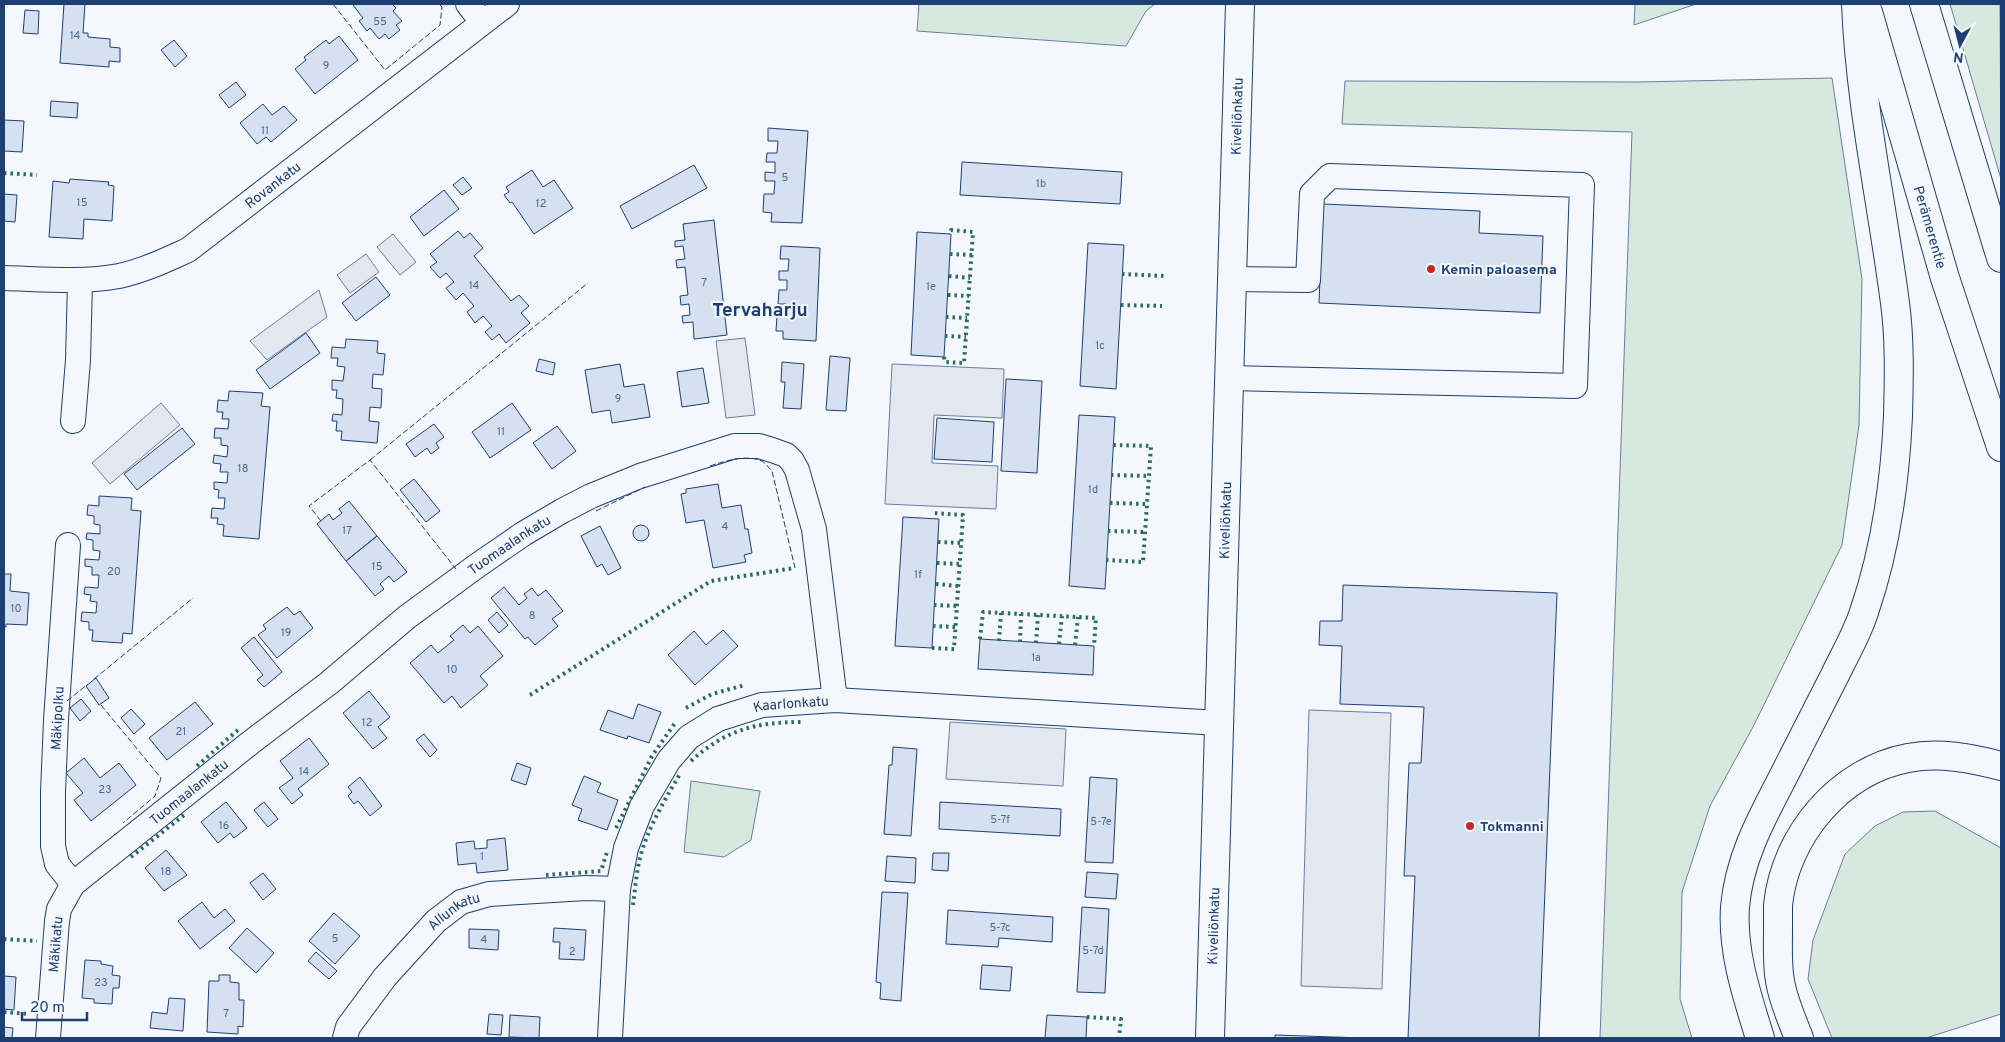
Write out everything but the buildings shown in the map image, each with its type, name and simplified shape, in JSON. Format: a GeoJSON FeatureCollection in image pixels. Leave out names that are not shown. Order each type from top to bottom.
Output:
{"type":"FeatureCollection","features":[{"type":"Feature","properties":{"kind":"main road"},"geometry":{"type":"LineString","coordinates":[[1760,1038],[1742,977],[1737,951],[1735,907],[1739,881],[1754,833],[1806,734],[1864,612],[1884,543],[1894,484],[1899,341],[1896,304],[1858,53],[1856,4]]}},
{"type":"Feature","properties":{"kind":"main road","name":"Perämerentie"},"geometry":{"type":"LineString","coordinates":[[1865,4],[1945,278],[2001,447]]}},
{"type":"Feature","properties":{"kind":"main road"},"geometry":{"type":"LineString","coordinates":[[1924,4],[2001,258]]}},
{"type":"Feature","properties":{"kind":"main road","name":"Kiveliönkatu"},"geometry":{"type":"LineString","coordinates":[[1210,1038],[1240,14]]}},
{"type":"Feature","properties":{"kind":"main road"},"geometry":{"type":"LineString","coordinates":[[1798,1038],[1780,980],[1778,904],[1786,870],[1796,845],[1810,822],[1851,781],[1880,767],[1908,758],[1940,756],[1972,758],[2001,766]]}},
{"type":"Feature","properties":{"kind":"street","name":"Rovankatu"},"geometry":{"type":"LineString","coordinates":[[4,278],[80,281],[120,275],[159,263],[188,250],[475,13],[507,4]]}},
{"type":"Feature","properties":{"kind":"street"},"geometry":{"type":"LineString","coordinates":[[1229,378],[1575,386],[1582,185],[1330,176],[1312,194],[1308,280],[1232,279]]}},
{"type":"Feature","properties":{"kind":"street"},"geometry":{"type":"LineString","coordinates":[[73,421],[78,360],[80,281]]}},
{"type":"Feature","properties":{"kind":"street","name":"Tuomaalankatu"},"geometry":{"type":"LineString","coordinates":[[73,884],[250,742],[329,683],[408,617],[523,534],[591,496],[640,476],[735,446],[759,446],[772,450],[786,456],[792,461],[797,470],[814,529],[835,700]]}},
{"type":"Feature","properties":{"kind":"street","name":"Mäkipolku"},"geometry":{"type":"LineString","coordinates":[[68,545],[56,720],[53,846],[57,864],[73,884]]}},
{"type":"Feature","properties":{"kind":"street","name":"Kaarlonkatu"},"geometry":{"type":"LineString","coordinates":[[610,1038],[618,889],[626,848],[642,806],[669,760],[689,737],[718,719],[762,705],[865,700],[1219,723]]}},
{"type":"Feature","properties":{"kind":"street","name":"Mäkikatu"},"geometry":{"type":"LineString","coordinates":[[48,1038],[57,921],[63,900],[73,884]]}},
{"type":"Feature","properties":{"kind":"street","name":"Allunkatu"},"geometry":{"type":"LineString","coordinates":[[345,1038],[348,1027],[385,977],[436,921],[462,902],[489,894],[586,888],[618,889]]}},
{"type":"Feature","properties":{"kind":"shaded area"},"geometry":{"type":"Polygon","coordinates":[[[919,4],[1155,4],[1146,11],[1126,46],[917,31],[919,4]]]}},
{"type":"Feature","properties":{"kind":"shaded area"},"geometry":{"type":"Polygon","coordinates":[[[1635,4],[1696,4],[1634,25],[1635,4]]]}},
{"type":"Feature","properties":{"kind":"shaded area"},"geometry":{"type":"Polygon","coordinates":[[[1950,4],[2000,4],[2001,179],[1950,4]]]}},
{"type":"Feature","properties":{"kind":"shaded area"},"geometry":{"type":"Polygon","coordinates":[[[1832,78],[1862,279],[1859,425],[1842,545],[1754,725],[1710,806],[1682,892],[1680,999],[1692,1038],[1600,1038],[1632,132],[1342,124],[1345,81],[1637,82],[1832,78]]]}},
{"type":"Feature","properties":{"kind":"shaded area"},"geometry":{"type":"Polygon","coordinates":[[[393,234],[416,262],[400,275],[377,247],[393,234]]]}},
{"type":"Feature","properties":{"kind":"shaded area"},"geometry":{"type":"Polygon","coordinates":[[[366,254],[379,272],[350,293],[337,275],[366,254]]]}},
{"type":"Feature","properties":{"kind":"shaded area"},"geometry":{"type":"Polygon","coordinates":[[[319,290],[327,317],[267,360],[250,341],[319,290]]]}},
{"type":"Feature","properties":{"kind":"shaded area"},"geometry":{"type":"Polygon","coordinates":[[[745,338],[755,415],[726,418],[716,341],[745,338]]]}},
{"type":"Feature","properties":{"kind":"shaded area"},"geometry":{"type":"Polygon","coordinates":[[[892,364],[1004,369],[1002,418],[934,415],[932,463],[998,466],[996,509],[885,504],[892,364]]]}},
{"type":"Feature","properties":{"kind":"shaded area"},"geometry":{"type":"Polygon","coordinates":[[[161,403],[180,425],[110,484],[92,463],[161,403]]]}},
{"type":"Feature","properties":{"kind":"shaded area"},"geometry":{"type":"Polygon","coordinates":[[[1309,710],[1391,713],[1382,989],[1301,986],[1309,710]]]}},
{"type":"Feature","properties":{"kind":"shaded area"},"geometry":{"type":"Polygon","coordinates":[[[950,722],[1066,729],[1063,786],[946,779],[950,722]]]}},
{"type":"Feature","properties":{"kind":"shaded area"},"geometry":{"type":"Polygon","coordinates":[[[691,781],[760,791],[751,840],[724,857],[684,852],[691,781]]]}},
{"type":"Feature","properties":{"kind":"shaded area"},"geometry":{"type":"Polygon","coordinates":[[[1935,811],[2001,848],[2001,1014],[1926,1038],[1832,1038],[1808,979],[1813,940],[1845,854],[1875,826],[1903,812],[1935,811]]]}},
{"type":"Feature","properties":{"kind":"hedge"},"geometry":{"type":"LineString","coordinates":[[4,173],[37,175]]}},
{"type":"Feature","properties":{"kind":"hedge"},"geometry":{"type":"LineString","coordinates":[[944,357],[945,362],[964,363],[973,232],[951,230],[951,234]]}},
{"type":"Feature","properties":{"kind":"hedge"},"geometry":{"type":"LineString","coordinates":[[950,254],[972,255]]}},
{"type":"Feature","properties":{"kind":"hedge"},"geometry":{"type":"LineString","coordinates":[[1122,274],[1164,276]]}},
{"type":"Feature","properties":{"kind":"hedge"},"geometry":{"type":"LineString","coordinates":[[949,276],[970,278]]}},
{"type":"Feature","properties":{"kind":"hedge"},"geometry":{"type":"LineString","coordinates":[[948,295],[969,296]]}},
{"type":"Feature","properties":{"kind":"hedge"},"geometry":{"type":"LineString","coordinates":[[1121,305],[1162,306]]}},
{"type":"Feature","properties":{"kind":"hedge"},"geometry":{"type":"LineString","coordinates":[[946,317],[967,318]]}},
{"type":"Feature","properties":{"kind":"hedge"},"geometry":{"type":"LineString","coordinates":[[945,336],[966,337]]}},
{"type":"Feature","properties":{"kind":"hedge"},"geometry":{"type":"LineString","coordinates":[[1106,560],[1143,562],[1151,446],[1113,445]]}},
{"type":"Feature","properties":{"kind":"hedge"},"geometry":{"type":"LineString","coordinates":[[1111,475],[1149,476]]}},
{"type":"Feature","properties":{"kind":"hedge"},"geometry":{"type":"LineString","coordinates":[[1110,503],[1147,504]]}},
{"type":"Feature","properties":{"kind":"hedge"},"geometry":{"type":"LineString","coordinates":[[932,648],[954,649],[963,515],[933,513]]}},
{"type":"Feature","properties":{"kind":"hedge"},"geometry":{"type":"LineString","coordinates":[[1108,531],[1145,532]]}},
{"type":"Feature","properties":{"kind":"hedge"},"geometry":{"type":"LineString","coordinates":[[938,542],[962,543]]}},
{"type":"Feature","properties":{"kind":"hedge"},"geometry":{"type":"LineString","coordinates":[[937,563],[960,564]]}},
{"type":"Feature","properties":{"kind":"hedge"},"geometry":{"type":"LineString","coordinates":[[530,695],[711,581],[795,568]]}},
{"type":"Feature","properties":{"kind":"hedge"},"geometry":{"type":"LineString","coordinates":[[936,584],[958,586]]}},
{"type":"Feature","properties":{"kind":"hedge"},"geometry":{"type":"LineString","coordinates":[[934,605],[957,606]]}},
{"type":"Feature","properties":{"kind":"hedge"},"geometry":{"type":"LineString","coordinates":[[980,639],[983,612],[1096,618],[1094,646]]}},
{"type":"Feature","properties":{"kind":"hedge"},"geometry":{"type":"LineString","coordinates":[[999,641],[1001,613]]}},
{"type":"Feature","properties":{"kind":"hedge"},"geometry":{"type":"LineString","coordinates":[[1020,642],[1021,614]]}},
{"type":"Feature","properties":{"kind":"hedge"},"geometry":{"type":"LineString","coordinates":[[1036,643],[1038,615]]}},
{"type":"Feature","properties":{"kind":"hedge"},"geometry":{"type":"LineString","coordinates":[[1059,644],[1062,616]]}},
{"type":"Feature","properties":{"kind":"hedge"},"geometry":{"type":"LineString","coordinates":[[1075,645],[1078,617]]}},
{"type":"Feature","properties":{"kind":"hedge"},"geometry":{"type":"LineString","coordinates":[[933,626],[955,627]]}},
{"type":"Feature","properties":{"kind":"hedge"},"geometry":{"type":"LineString","coordinates":[[686,708],[712,694],[745,685]]}},
{"type":"Feature","properties":{"kind":"hedge"},"geometry":{"type":"LineString","coordinates":[[691,761],[716,742],[742,730],[770,724],[802,722]]}},
{"type":"Feature","properties":{"kind":"hedge"},"geometry":{"type":"LineString","coordinates":[[616,828],[652,756],[675,723]]}},
{"type":"Feature","properties":{"kind":"hedge"},"geometry":{"type":"LineString","coordinates":[[197,766],[239,729]]}},
{"type":"Feature","properties":{"kind":"hedge"},"geometry":{"type":"LineString","coordinates":[[633,905],[642,850],[651,828],[680,774]]}},
{"type":"Feature","properties":{"kind":"hedge"},"geometry":{"type":"LineString","coordinates":[[131,857],[184,815]]}},
{"type":"Feature","properties":{"kind":"hedge"},"geometry":{"type":"LineString","coordinates":[[546,875],[601,871],[607,852]]}},
{"type":"Feature","properties":{"kind":"hedge"},"geometry":{"type":"LineString","coordinates":[[4,939],[37,941]]}},
{"type":"Feature","properties":{"kind":"hedge"},"geometry":{"type":"LineString","coordinates":[[4,1012],[30,1014]]}},
{"type":"Feature","properties":{"kind":"hedge"},"geometry":{"type":"LineString","coordinates":[[1087,1017],[1121,1019],[1119,1038]]}},
{"type":"Feature","properties":{"kind":"fence"},"geometry":{"type":"LineString","coordinates":[[333,4],[385,70],[440,25],[442,7],[439,4]]}},
{"type":"Feature","properties":{"kind":"fence"},"geometry":{"type":"LineString","coordinates":[[370,460],[588,283]]}},
{"type":"Feature","properties":{"kind":"fence"},"geometry":{"type":"LineString","coordinates":[[710,466],[747,458],[761,461],[772,471],[795,568]]}},
{"type":"Feature","properties":{"kind":"fence"},"geometry":{"type":"LineString","coordinates":[[321,521],[309,506],[370,460],[456,569]]}},
{"type":"Feature","properties":{"kind":"fence"},"geometry":{"type":"LineString","coordinates":[[596,511],[645,487]]}},
{"type":"Feature","properties":{"kind":"fence"},"geometry":{"type":"LineString","coordinates":[[94,679],[193,598]]}},
{"type":"Feature","properties":{"kind":"fence"},"geometry":{"type":"LineString","coordinates":[[67,701],[88,684]]}},
{"type":"Feature","properties":{"kind":"fence"},"geometry":{"type":"LineString","coordinates":[[101,705],[161,778],[155,796],[123,823]]}},
{"type":"Feature","properties":{"kind":"place","name":"Kemin paloasema"},"geometry":{"type":"Point","coordinates":[1431,269]}},
{"type":"Feature","properties":{"kind":"place","name":"Tokmanni"},"geometry":{"type":"Point","coordinates":[1470,826]}},
{"type":"Feature","properties":{"kind":"district","name":"Tervaharju"},"geometry":{"type":"Point","coordinates":[760,309]}}]}
